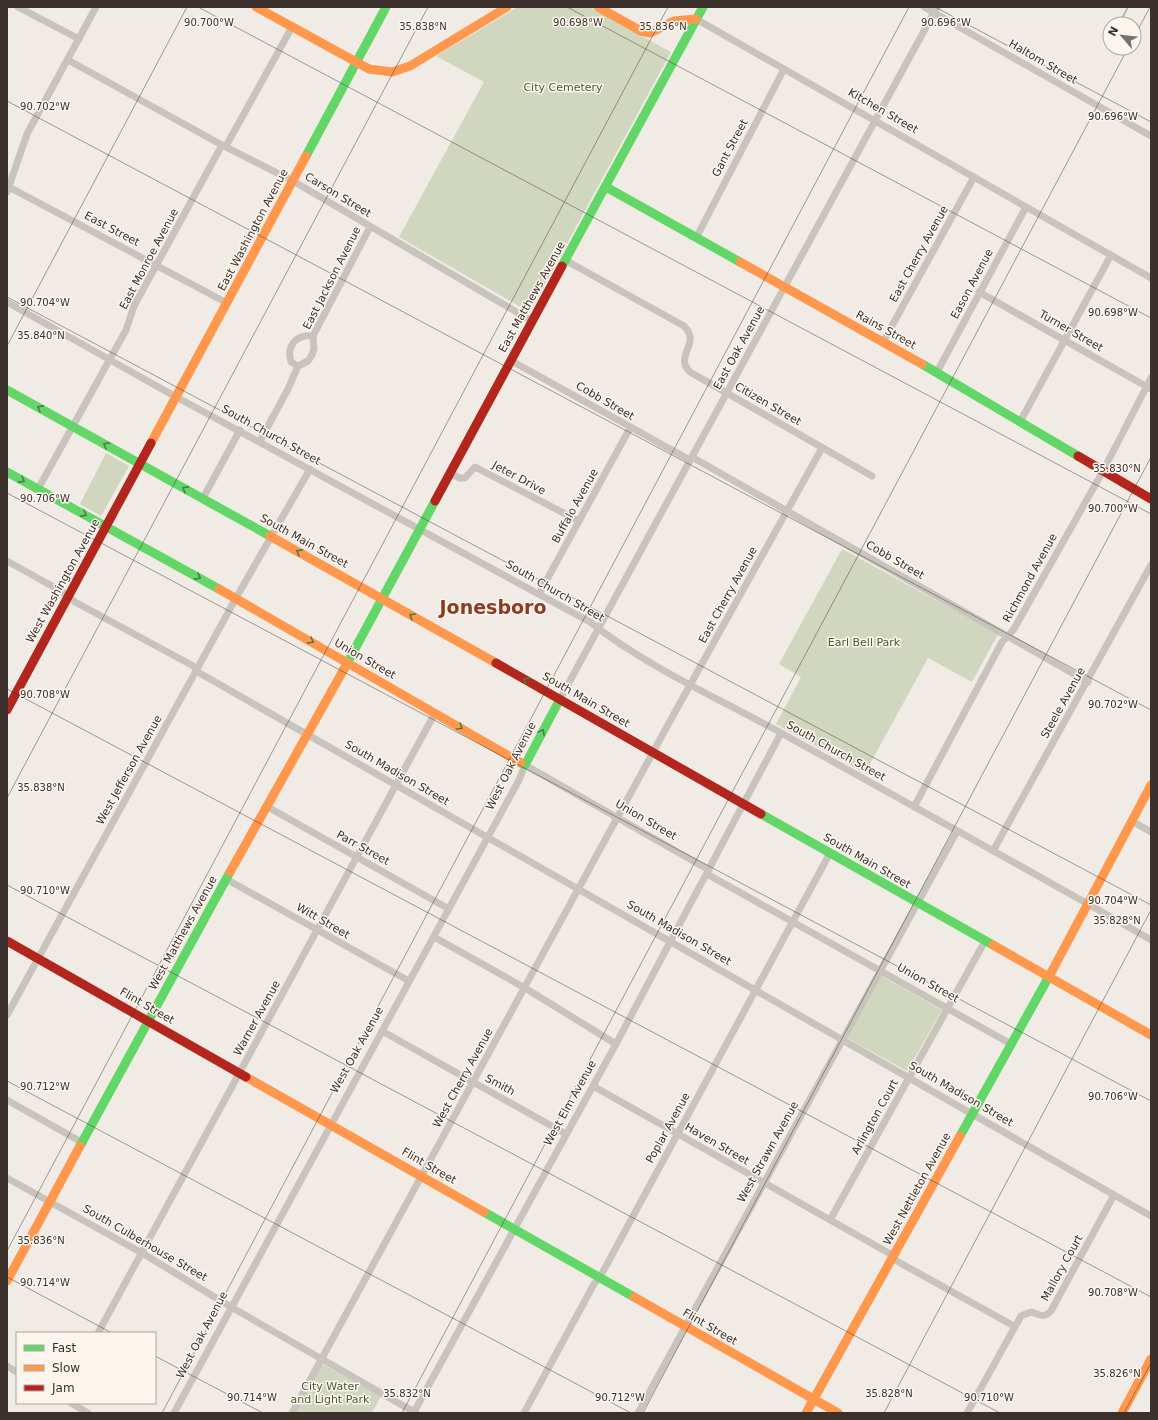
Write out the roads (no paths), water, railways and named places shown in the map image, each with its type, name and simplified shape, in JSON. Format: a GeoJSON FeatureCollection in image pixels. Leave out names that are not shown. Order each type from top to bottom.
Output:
{"type":"FeatureCollection","features":[{"type":"Feature","properties":{"kind":"street"},"geometry":{"type":"LineString","coordinates":[[18,7],[78,39]]}},
{"type":"Feature","properties":{"kind":"street"},"geometry":{"type":"LineString","coordinates":[[8,188],[27,134],[96,7]]}},
{"type":"Feature","properties":{"kind":"street"},"geometry":{"type":"LineString","coordinates":[[256,7],[356,63],[378,71],[396,71],[410,66],[507,7]]}},
{"type":"Feature","properties":{"kind":"street","name":"East Washington Avenue"},"geometry":{"type":"LineString","coordinates":[[140,464],[386,7]]}},
{"type":"Feature","properties":{"kind":"street"},"geometry":{"type":"LineString","coordinates":[[598,7],[642,31],[650,33],[656,32],[674,21],[696,19]]}},
{"type":"Feature","properties":{"kind":"street","name":"East Matthews Avenue"},"geometry":{"type":"LineString","coordinates":[[383,599],[510,360],[606,187],[703,7]]}},
{"type":"Feature","properties":{"kind":"street","name":"Haltom Street"},"geometry":{"type":"LineString","coordinates":[[924,7],[936,10],[1151,136]]}},
{"type":"Feature","properties":{"kind":"street","name":"East Oak Avenue"},"geometry":{"type":"LineString","coordinates":[[560,699],[936,10]]}},
{"type":"Feature","properties":{"kind":"street","name":"Kitchen Street"},"geometry":{"type":"LineString","coordinates":[[696,19],[1151,278]]}},
{"type":"Feature","properties":{"kind":"street","name":"East Monroe Avenue"},"geometry":{"type":"LineString","coordinates":[[38,489],[126,330],[134,306],[292,27]]}},
{"type":"Feature","properties":{"kind":"street","name":"Carson Street"},"geometry":{"type":"LineString","coordinates":[[68,60],[224,146],[293,181],[532,321]]}},
{"type":"Feature","properties":{"kind":"street","name":"Gant Street"},"geometry":{"type":"LineString","coordinates":[[696,238],[784,68]]}},
{"type":"Feature","properties":{"kind":"street","name":"East Cherry Avenue"},"geometry":{"type":"LineString","coordinates":[[883,342],[974,177]]}},
{"type":"Feature","properties":{"kind":"street","name":"Rains Street"},"geometry":{"type":"LineString","coordinates":[[606,187],[937,372],[1151,499]]}},
{"type":"Feature","properties":{"kind":"street","name":"East Street"},"geometry":{"type":"LineString","coordinates":[[8,188],[227,303]]}},
{"type":"Feature","properties":{"kind":"street","name":"Eason Avenue"},"geometry":{"type":"LineString","coordinates":[[937,372],[1026,207]]}},
{"type":"Feature","properties":{"kind":"street","name":"East Jackson Avenue"},"geometry":{"type":"LineString","coordinates":[[260,441],[288,389],[298,366],[308,361],[312,355],[314,349],[313,336],[370,227]]}},
{"type":"Feature","properties":{"kind":"street"},"geometry":{"type":"LineString","coordinates":[[1020,422],[1111,255]]}},
{"type":"Feature","properties":{"kind":"street","name":"Citizen Street"},"geometry":{"type":"LineString","coordinates":[[565,260],[684,326],[691,335],[691,342],[684,361],[685,367],[690,372],[872,476]]}},
{"type":"Feature","properties":{"kind":"street","name":"Turner Street"},"geometry":{"type":"LineString","coordinates":[[979,292],[1149,388]]}},
{"type":"Feature","properties":{"kind":"street","name":"South Church Street"},"geometry":{"type":"LineString","coordinates":[[7,302],[176,397],[421,528],[590,622],[636,652],[690,684],[993,850],[1151,940]]}},
{"type":"Feature","properties":{"kind":"street"},"geometry":{"type":"LineString","coordinates":[[298,366],[291,362],[289,354],[291,345],[300,337],[313,336]]}},
{"type":"Feature","properties":{"kind":"street","name":"Cobb Street"},"geometry":{"type":"LineString","coordinates":[[510,360],[630,428],[787,511],[1088,682]]}},
{"type":"Feature","properties":{"kind":"street","name":"Richmond Avenue"},"geometry":{"type":"LineString","coordinates":[[914,807],[1002,642],[1014,629],[1149,388],[1151,378]]}},
{"type":"Feature","properties":{"kind":"street","name":"South Main Street"},"geometry":{"type":"LineString","coordinates":[[7,390],[383,599],[1151,1035]]}},
{"type":"Feature","properties":{"kind":"street","name":"Buffalo Avenue"},"geometry":{"type":"LineString","coordinates":[[539,594],[630,428]]}},
{"type":"Feature","properties":{"kind":"street"},"geometry":{"type":"LineString","coordinates":[[203,498],[240,430]]}},
{"type":"Feature","properties":{"kind":"street","name":"East Cherry Avenue"},"geometry":{"type":"LineString","coordinates":[[654,753],[690,684],[822,448]]}},
{"type":"Feature","properties":{"kind":"street","name":"West Washington Avenue"},"geometry":{"type":"LineString","coordinates":[[7,710],[140,464]]}},
{"type":"Feature","properties":{"kind":"street","name":"Jeter Drive"},"geometry":{"type":"LineString","coordinates":[[450,473],[460,478],[465,478],[476,467],[579,521]]}},
{"type":"Feature","properties":{"kind":"street","name":"West Jefferson Avenue"},"geometry":{"type":"LineString","coordinates":[[7,1014],[236,598],[310,469]]}},
{"type":"Feature","properties":{"kind":"street","name":"Union Street"},"geometry":{"type":"LineString","coordinates":[[7,472],[236,598],[435,714],[618,818],[793,922],[1011,1044]]}},
{"type":"Feature","properties":{"kind":"street","name":"South Madison Street"},"geometry":{"type":"LineString","coordinates":[[7,561],[1151,1216]]}},
{"type":"Feature","properties":{"kind":"street","name":"Steele Avenue"},"geometry":{"type":"LineString","coordinates":[[993,850],[1088,682],[1151,565]]}},
{"type":"Feature","properties":{"kind":"street","name":"West Matthews Avenue"},"geometry":{"type":"LineString","coordinates":[[7,1281],[266,806],[383,599]]}},
{"type":"Feature","properties":{"kind":"street","name":"West Oak Avenue"},"geometry":{"type":"LineString","coordinates":[[174,1413],[519,780],[524,765],[560,699]]}},
{"type":"Feature","properties":{"kind":"street","name":"Warner Avenue"},"geometry":{"type":"LineString","coordinates":[[99,1332],[435,714]]}},
{"type":"Feature","properties":{"kind":"street","name":"West Elm Avenue"},"geometry":{"type":"LineString","coordinates":[[415,1412],[514,1228],[616,1044],[781,733]]}},
{"type":"Feature","properties":{"kind":"street","name":"West Cherry Avenue"},"geometry":{"type":"LineString","coordinates":[[292,1413],[654,753]]}},
{"type":"Feature","properties":{"kind":"street","name":"West Nettleton Avenue"},"geometry":{"type":"LineString","coordinates":[[806,1413],[1049,977],[1150,789]]}},
{"type":"Feature","properties":{"kind":"street","name":"Parr Street"},"geometry":{"type":"LineString","coordinates":[[266,806],[449,909]]}},
{"type":"Feature","properties":{"kind":"street"},"geometry":{"type":"LineString","coordinates":[[1132,821],[1151,832]]}},
{"type":"Feature","properties":{"kind":"street","name":"West Strawn Avenue"},"geometry":{"type":"LineString","coordinates":[[638,1413],[957,831]]}},
{"type":"Feature","properties":{"kind":"street","name":"Poplar Avenue"},"geometry":{"type":"LineString","coordinates":[[524,1413],[594,1284],[600,1277],[830,853]]}},
{"type":"Feature","properties":{"kind":"street","name":"Witt Street"},"geometry":{"type":"LineString","coordinates":[[226,879],[409,981]]}},
{"type":"Feature","properties":{"kind":"street"},"geometry":{"type":"LineString","coordinates":[[434,937],[525,988],[616,1044]]}},
{"type":"Feature","properties":{"kind":"street","name":"Flint Street"},"geometry":{"type":"LineString","coordinates":[[7,941],[331,1123],[838,1413]]}},
{"type":"Feature","properties":{"kind":"street","name":"Arlington Court"},"geometry":{"type":"LineString","coordinates":[[830,1220],[984,941]]}},
{"type":"Feature","properties":{"kind":"street","name":"Smith"},"geometry":{"type":"LineString","coordinates":[[382,1031],[566,1134]]}},
{"type":"Feature","properties":{"kind":"street","name":"Haven Street"},"geometry":{"type":"LineString","coordinates":[[593,1086],[1014,1326]]}},
{"type":"Feature","properties":{"kind":"street"},"geometry":{"type":"LineString","coordinates":[[7,1100],[83,1143]]}},
{"type":"Feature","properties":{"kind":"street","name":"South Culberhouse Street"},"geometry":{"type":"LineString","coordinates":[[7,1178],[142,1252],[231,1307],[415,1412]]}},
{"type":"Feature","properties":{"kind":"street","name":"Mallory Court"},"geometry":{"type":"LineString","coordinates":[[1014,1326],[1024,1313],[1031,1312],[1046,1316],[1051,1311],[1114,1195]]}},
{"type":"Feature","properties":{"kind":"street"},"geometry":{"type":"LineString","coordinates":[[967,1413],[1014,1326]]}},
{"type":"Feature","properties":{"kind":"street"},"geometry":{"type":"LineString","coordinates":[[1122,1413],[1151,1359]]}},
{"type":"Feature","properties":{"kind":"street"},"geometry":{"type":"LineString","coordinates":[[7,1366],[16,1371]]}},
{"type":"Feature","properties":{"kind":"street"},"geometry":{"type":"LineString","coordinates":[[78,1411],[88,1413]]}},
{"type":"Feature","properties":{"kind":"waterway"},"geometry":{"type":"LineString","coordinates":[[1123,16],[1128,7]]}},
{"type":"Feature","properties":{"kind":"district","name":"Jonesboro"},"geometry":{"type":"Point","coordinates":[493,607]}},
{"type":"Feature","properties":{"kind":"park label","name":"City Cemetery"},"geometry":{"type":"Point","coordinates":[563,87]}},
{"type":"Feature","properties":{"kind":"park label","name":"Earl Bell Park"},"geometry":{"type":"Point","coordinates":[864,642]}},
{"type":"Feature","properties":{"kind":"park label","name":"City Water and Light Park"},"geometry":{"type":"Point","coordinates":[330,1392]}}]}
